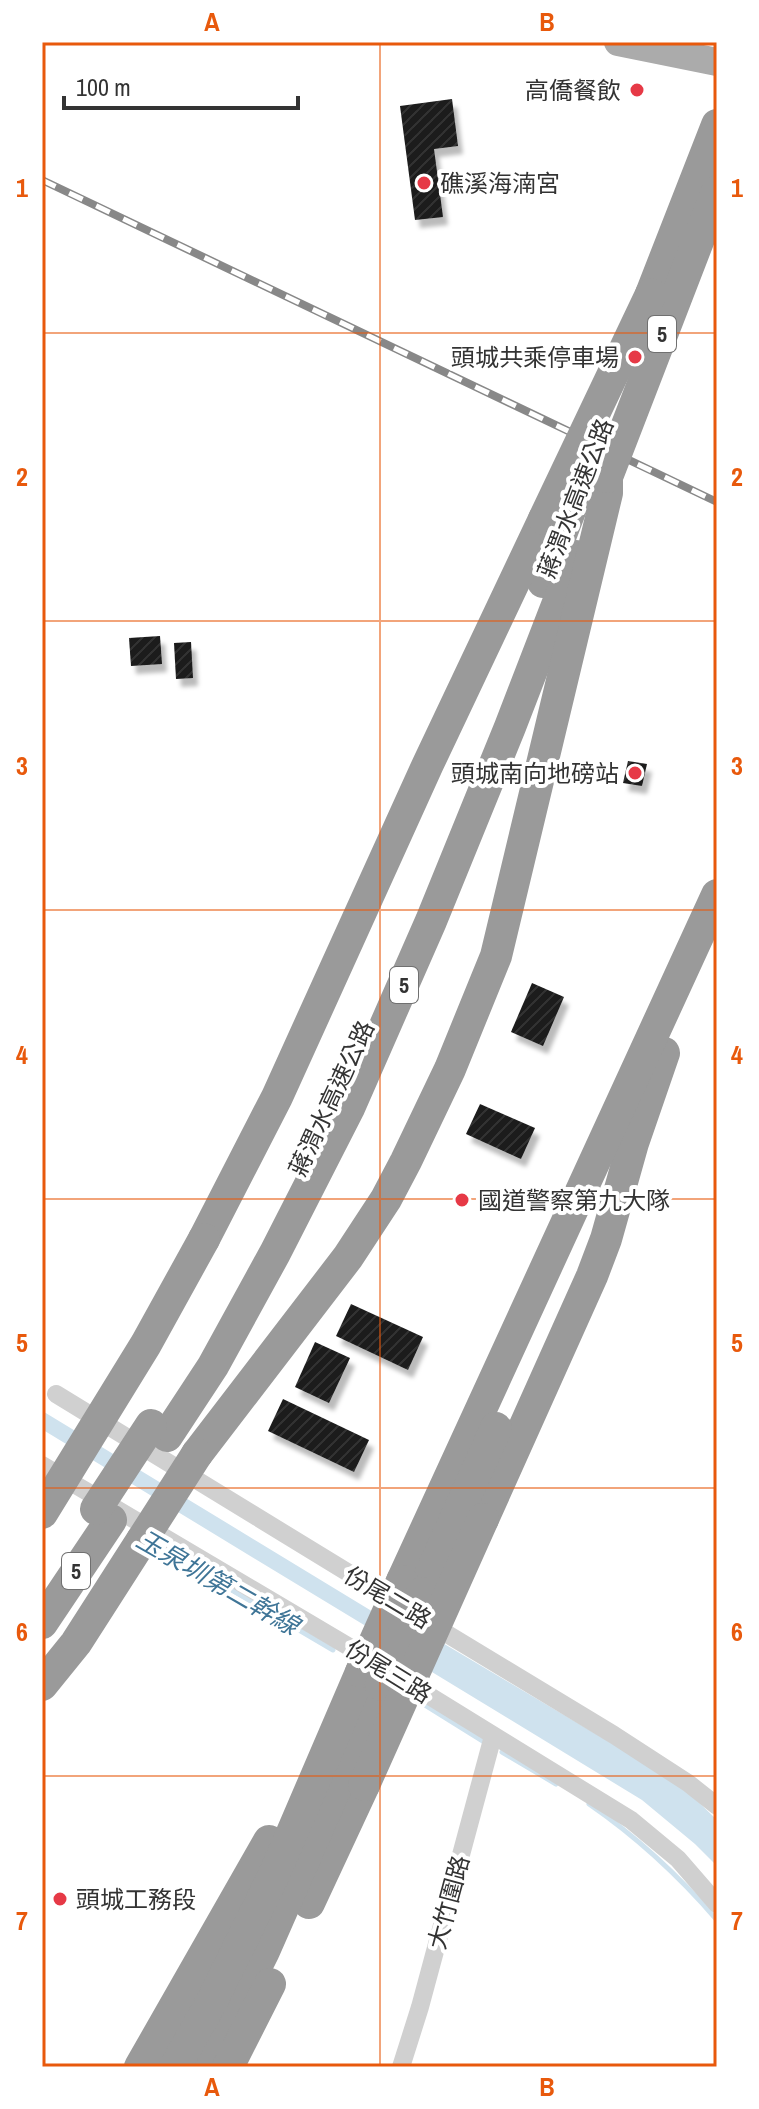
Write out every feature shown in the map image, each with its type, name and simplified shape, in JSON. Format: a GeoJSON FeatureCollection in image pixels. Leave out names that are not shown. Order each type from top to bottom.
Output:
{"type":"FeatureCollection","features":[{"type":"Feature","properties":{"kind":"highway","name":"蔣渭水高速公路"},"geometry":{"type":"LineString","coordinates":[[42,1623],[103,1514],[159,1430],[213,1366],[349,1108],[431,921],[510,727],[589,510],[651,294],[717,125]]}},
{"type":"Feature","properties":{"kind":"highway","name":"蔣渭水高速公路"},"geometry":{"type":"LineString","coordinates":[[589,510],[607,477],[717,192]]}},
{"type":"Feature","properties":{"kind":"highway"},"geometry":{"type":"LineString","coordinates":[[42,1513],[146,1344],[277,1097],[428,764],[651,294]]}},
{"type":"Feature","properties":{"kind":"highway"},"geometry":{"type":"LineString","coordinates":[[42,1685],[76,1643],[197,1454],[348,1257],[386,1199],[450,1069],[496,956],[589,510]]}},
{"type":"Feature","properties":{"kind":"highway"},"geometry":{"type":"LineString","coordinates":[[412,1587],[717,895]]}},
{"type":"Feature","properties":{"kind":"highway"},"geometry":{"type":"LineString","coordinates":[[140,2067],[365,1684],[717,938]]}},
{"type":"Feature","properties":{"kind":"highway"},"geometry":{"type":"LineString","coordinates":[[228,2067],[284,1957],[364,1785],[592,1276],[666,1049]]}},
{"type":"Feature","properties":{"kind":"highway","name":"蔣渭水高速公路"},"geometry":{"type":"LineString","coordinates":[[42,1584],[103,1514]]}},
{"type":"Feature","properties":{"kind":"highway"},"geometry":{"type":"LineString","coordinates":[[181,2064],[242,1995],[264,1951],[365,1684]]}},
{"type":"Feature","properties":{"kind":"main road"},"geometry":{"type":"LineString","coordinates":[[618,42],[717,62]]}},
{"type":"Feature","properties":{"kind":"street","name":"份尾二路"},"geometry":{"type":"LineString","coordinates":[[56,1394],[614,1735],[688,1783],[717,1806]]}},
{"type":"Feature","properties":{"kind":"street","name":"份尾三路"},"geometry":{"type":"LineString","coordinates":[[42,1465],[342,1641],[631,1820],[678,1859],[717,1904]]}},
{"type":"Feature","properties":{"kind":"street","name":"大竹圍路"},"geometry":{"type":"LineString","coordinates":[[401,2067],[493,1736]]}},
{"type":"Feature","properties":{"kind":"water"},"geometry":{"type":"Polygon","coordinates":[[[441,1642],[685,1789],[717,1820],[717,1866],[642,1800],[427,1669],[441,1642]]]}},
{"type":"Feature","properties":{"kind":"building","name":"礁溪海湳宮"},"geometry":{"type":"Polygon","coordinates":[[[452,99],[458,146],[434,149],[443,217],[415,220],[400,106],[452,99]]]}},
{"type":"Feature","properties":{"kind":"building"},"geometry":{"type":"Polygon","coordinates":[[[160,636],[162,664],[131,666],[129,638],[160,636]]]}},
{"type":"Feature","properties":{"kind":"building"},"geometry":{"type":"Polygon","coordinates":[[[191,642],[193,678],[176,679],[174,643],[191,642]]]}},
{"type":"Feature","properties":{"kind":"building","name":"頭城南向地磅站"},"geometry":{"type":"Polygon","coordinates":[[[628,761],[647,764],[642,786],[623,783],[628,761]]]}},
{"type":"Feature","properties":{"kind":"building"},"geometry":{"type":"Polygon","coordinates":[[[532,983],[564,997],[543,1046],[511,1032],[532,983]]]}},
{"type":"Feature","properties":{"kind":"building"},"geometry":{"type":"Polygon","coordinates":[[[480,1104],[535,1128],[521,1159],[466,1134],[480,1104]]]}},
{"type":"Feature","properties":{"kind":"building"},"geometry":{"type":"Polygon","coordinates":[[[351,1304],[423,1337],[408,1370],[336,1336],[351,1304]]]}},
{"type":"Feature","properties":{"kind":"building"},"geometry":{"type":"Polygon","coordinates":[[[315,1342],[350,1358],[329,1403],[295,1387],[315,1342]]]}},
{"type":"Feature","properties":{"kind":"building"},"geometry":{"type":"Polygon","coordinates":[[[283,1399],[369,1440],[354,1472],[268,1431],[283,1399]]]}},
{"type":"Feature","properties":{"kind":"waterway"},"geometry":{"type":"LineString","coordinates":[[42,1420],[386,1629]]}},
{"type":"Feature","properties":{"kind":"waterway","name":"玉泉圳第二幹線"},"geometry":{"type":"LineString","coordinates":[[153,1544],[333,1650]]}},
{"type":"Feature","properties":{"kind":"waterway","name":"玉泉圳第二幹線"},"geometry":{"type":"LineString","coordinates":[[415,1699],[484,1742]]}},
{"type":"Feature","properties":{"kind":"waterway","name":"玉泉圳第二幹線"},"geometry":{"type":"LineString","coordinates":[[502,1752],[556,1784]]}},
{"type":"Feature","properties":{"kind":"waterway","name":"玉泉圳第二幹線"},"geometry":{"type":"LineString","coordinates":[[589,1804],[657,1858],[717,1920]]}},
{"type":"Feature","properties":{"kind":"railway"},"geometry":{"type":"LineString","coordinates":[[42,180],[717,502]]}},
{"type":"Feature","properties":{"kind":"place","name":"高僑餐飲"},"geometry":{"type":"Point","coordinates":[637,90]}},
{"type":"Feature","properties":{"kind":"place","name":"礁溪海湳宮"},"geometry":{"type":"Point","coordinates":[424,183]}},
{"type":"Feature","properties":{"kind":"place","name":"頭城共乘停車場"},"geometry":{"type":"Point","coordinates":[635,357]}},
{"type":"Feature","properties":{"kind":"place","name":"頭城南向地磅站"},"geometry":{"type":"Point","coordinates":[635,773]}},
{"type":"Feature","properties":{"kind":"place","name":"國道警察第九大隊"},"geometry":{"type":"Point","coordinates":[462,1200]}},
{"type":"Feature","properties":{"kind":"place","name":"頭城工務段"},"geometry":{"type":"Point","coordinates":[60,1899]}}]}
